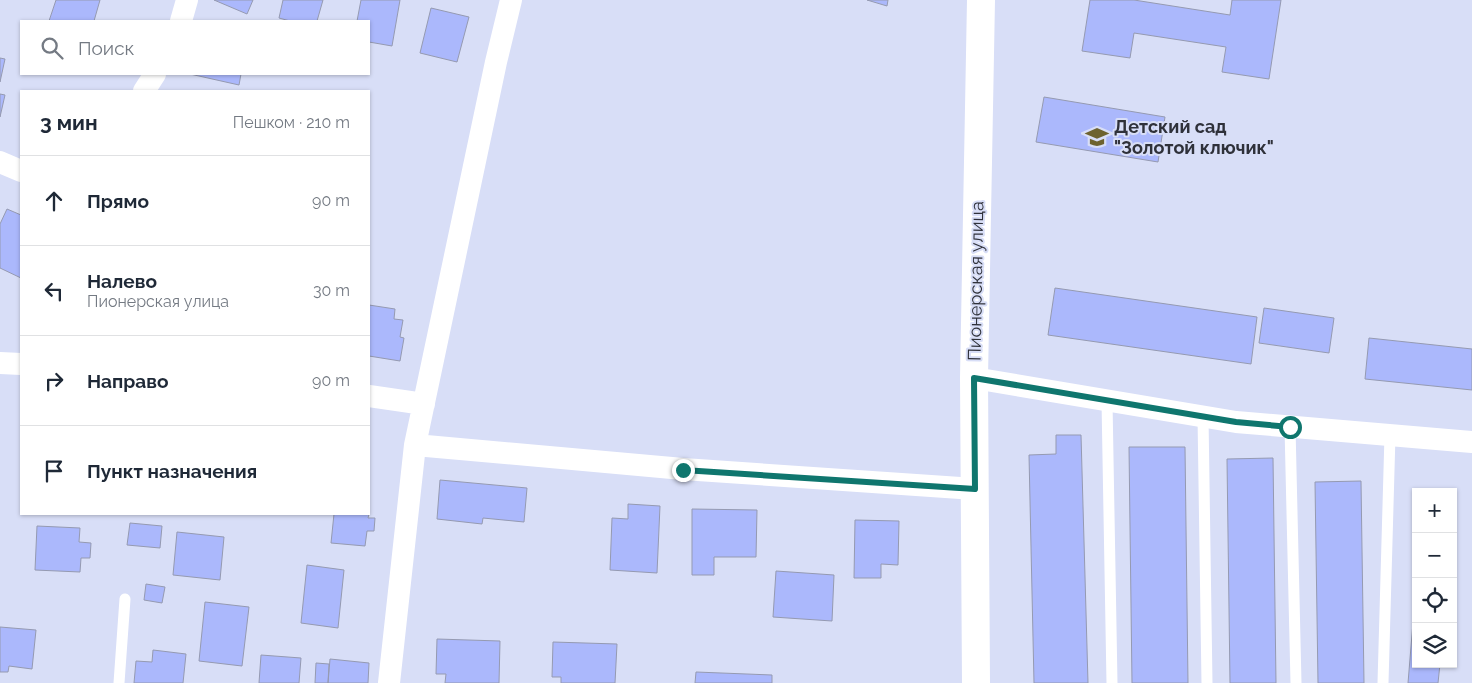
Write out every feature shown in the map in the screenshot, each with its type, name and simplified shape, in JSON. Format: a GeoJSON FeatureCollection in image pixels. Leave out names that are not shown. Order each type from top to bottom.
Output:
{"type":"FeatureCollection","features":[{"type":"Feature","properties":{"kind":"street"},"geometry":{"type":"LineString","coordinates":[[181,20],[187,0]]}},
{"type":"Feature","properties":{"kind":"street"},"geometry":{"type":"LineString","coordinates":[[389,683],[415,445],[511,0]]}},
{"type":"Feature","properties":{"kind":"street","name":"Пионерская улица"},"geometry":{"type":"LineString","coordinates":[[976,683],[974,378],[981,0]]}},
{"type":"Feature","properties":{"kind":"street"},"geometry":{"type":"LineString","coordinates":[[145,90],[154,75]]}},
{"type":"Feature","properties":{"kind":"street"},"geometry":{"type":"LineString","coordinates":[[0,162],[20,171]]}},
{"type":"Feature","properties":{"kind":"street"},"geometry":{"type":"LineString","coordinates":[[0,363],[20,364]]}},
{"type":"Feature","properties":{"kind":"street"},"geometry":{"type":"LineString","coordinates":[[974,378],[1236,422],[1472,442]]}},
{"type":"Feature","properties":{"kind":"street"},"geometry":{"type":"LineString","coordinates":[[370,396],[424,404]]}},
{"type":"Feature","properties":{"kind":"street"},"geometry":{"type":"LineString","coordinates":[[415,445],[683,470],[975,489]]}},
{"type":"Feature","properties":{"kind":"lane"},"geometry":{"type":"LineString","coordinates":[[1107,400],[1112,683]]}},
{"type":"Feature","properties":{"kind":"lane"},"geometry":{"type":"LineString","coordinates":[[1203,416],[1207,683]]}},
{"type":"Feature","properties":{"kind":"lane"},"geometry":{"type":"LineString","coordinates":[[1290,427],[1296,683]]}},
{"type":"Feature","properties":{"kind":"lane"},"geometry":{"type":"LineString","coordinates":[[1383,683],[1390,435]]}},
{"type":"Feature","properties":{"kind":"lane"},"geometry":{"type":"LineString","coordinates":[[119,683],[125,599]]}},
{"type":"Feature","properties":{"kind":"building"},"geometry":{"type":"Polygon","coordinates":[[[56,0],[100,0],[94,20],[49,20],[56,0]]]}},
{"type":"Feature","properties":{"kind":"building"},"geometry":{"type":"Polygon","coordinates":[[[214,0],[253,0],[247,14],[214,0]]]}},
{"type":"Feature","properties":{"kind":"building"},"geometry":{"type":"Polygon","coordinates":[[[283,0],[323,0],[317,20],[286,20],[279,18],[283,0]]]}},
{"type":"Feature","properties":{"kind":"building"},"geometry":{"type":"Polygon","coordinates":[[[361,0],[400,0],[392,46],[370,42],[370,20],[357,20],[361,0]]]}},
{"type":"Feature","properties":{"kind":"building"},"geometry":{"type":"Polygon","coordinates":[[[867,0],[888,0],[887,6],[867,0]]]}},
{"type":"Feature","properties":{"kind":"building"},"geometry":{"type":"Polygon","coordinates":[[[1090,0],[1134,0],[1230,15],[1232,0],[1281,0],[1269,79],[1222,72],[1226,47],[1134,33],[1130,58],[1082,51],[1090,0]]]}},
{"type":"Feature","properties":{"kind":"building"},"geometry":{"type":"Polygon","coordinates":[[[431,8],[469,17],[457,62],[420,53],[431,8]]]}},
{"type":"Feature","properties":{"kind":"building"},"geometry":{"type":"Polygon","coordinates":[[[0,58],[5,59],[0,82],[0,58]]]}},
{"type":"Feature","properties":{"kind":"building"},"geometry":{"type":"Polygon","coordinates":[[[194,75],[241,75],[239,85],[194,75]]]}},
{"type":"Feature","properties":{"kind":"building"},"geometry":{"type":"Polygon","coordinates":[[[0,94],[5,95],[0,117],[0,94]]]}},
{"type":"Feature","properties":{"kind":"building"},"geometry":{"type":"Polygon","coordinates":[[[1044,97],[1165,117],[1158,162],[1036,142],[1044,97]]]}},
{"type":"Feature","properties":{"kind":"building"},"geometry":{"type":"Polygon","coordinates":[[[7,209],[20,215],[20,278],[0,268],[0,224],[7,209]]]}},
{"type":"Feature","properties":{"kind":"building"},"geometry":{"type":"Polygon","coordinates":[[[1055,288],[1257,317],[1251,364],[1048,335],[1055,288]]]}},
{"type":"Feature","properties":{"kind":"building"},"geometry":{"type":"Polygon","coordinates":[[[370,305],[395,309],[394,319],[403,320],[400,337],[404,338],[400,361],[370,356],[370,305]]]}},
{"type":"Feature","properties":{"kind":"building"},"geometry":{"type":"Polygon","coordinates":[[[1264,308],[1334,318],[1329,353],[1259,343],[1264,308]]]}},
{"type":"Feature","properties":{"kind":"building"},"geometry":{"type":"Polygon","coordinates":[[[1369,338],[1472,349],[1472,390],[1365,379],[1369,338]]]}},
{"type":"Feature","properties":{"kind":"building"},"geometry":{"type":"Polygon","coordinates":[[[1056,435],[1081,435],[1088,683],[1034,683],[1029,455],[1056,454],[1056,435]]]}},
{"type":"Feature","properties":{"kind":"building"},"geometry":{"type":"Polygon","coordinates":[[[1129,447],[1185,447],[1188,683],[1132,683],[1129,447]]]}},
{"type":"Feature","properties":{"kind":"building"},"geometry":{"type":"Polygon","coordinates":[[[1273,458],[1276,683],[1230,683],[1227,459],[1273,458]]]}},
{"type":"Feature","properties":{"kind":"building"},"geometry":{"type":"Polygon","coordinates":[[[440,480],[527,488],[524,522],[483,518],[482,524],[437,519],[440,480]]]}},
{"type":"Feature","properties":{"kind":"building"},"geometry":{"type":"Polygon","coordinates":[[[1361,481],[1364,683],[1318,683],[1315,482],[1361,481]]]}},
{"type":"Feature","properties":{"kind":"building"},"geometry":{"type":"Polygon","coordinates":[[[628,504],[660,506],[657,573],[610,570],[612,518],[628,519],[628,504]]]}},
{"type":"Feature","properties":{"kind":"building"},"geometry":{"type":"Polygon","coordinates":[[[692,509],[757,510],[756,557],[714,557],[714,575],[692,575],[692,509]]]}},
{"type":"Feature","properties":{"kind":"building"},"geometry":{"type":"Polygon","coordinates":[[[334,515],[369,515],[368,518],[375,518],[374,531],[367,531],[365,546],[331,543],[334,515]]]}},
{"type":"Feature","properties":{"kind":"building"},"geometry":{"type":"Polygon","coordinates":[[[855,520],[899,521],[898,565],[881,564],[881,578],[854,578],[855,520]]]}},
{"type":"Feature","properties":{"kind":"building"},"geometry":{"type":"Polygon","coordinates":[[[130,523],[162,526],[160,548],[127,545],[130,523]]]}},
{"type":"Feature","properties":{"kind":"building"},"geometry":{"type":"Polygon","coordinates":[[[37,526],[80,528],[79,542],[91,543],[90,558],[81,558],[80,572],[35,570],[37,526]]]}},
{"type":"Feature","properties":{"kind":"building"},"geometry":{"type":"Polygon","coordinates":[[[177,532],[224,537],[220,580],[173,575],[177,532]]]}},
{"type":"Feature","properties":{"kind":"building"},"geometry":{"type":"Polygon","coordinates":[[[307,565],[344,570],[338,628],[301,623],[307,565]]]}},
{"type":"Feature","properties":{"kind":"building"},"geometry":{"type":"Polygon","coordinates":[[[776,571],[834,575],[832,621],[773,617],[776,571]]]}},
{"type":"Feature","properties":{"kind":"building"},"geometry":{"type":"Polygon","coordinates":[[[146,584],[165,587],[162,603],[144,600],[146,584]]]}},
{"type":"Feature","properties":{"kind":"building"},"geometry":{"type":"Polygon","coordinates":[[[205,602],[249,607],[242,666],[199,661],[205,602]]]}},
{"type":"Feature","properties":{"kind":"building"},"geometry":{"type":"Polygon","coordinates":[[[0,627],[36,630],[32,669],[9,666],[8,672],[0,672],[0,627]]]}},
{"type":"Feature","properties":{"kind":"building"},"geometry":{"type":"Polygon","coordinates":[[[1412,634],[1412,668],[1440,668],[1438,683],[1408,683],[1412,634]]]}},
{"type":"Feature","properties":{"kind":"building"},"geometry":{"type":"Polygon","coordinates":[[[437,639],[500,641],[499,683],[445,683],[446,674],[436,674],[437,639]]]}},
{"type":"Feature","properties":{"kind":"building"},"geometry":{"type":"Polygon","coordinates":[[[553,642],[617,644],[615,683],[561,683],[561,677],[552,677],[553,642]]]}},
{"type":"Feature","properties":{"kind":"building"},"geometry":{"type":"Polygon","coordinates":[[[153,650],[186,654],[183,683],[134,683],[136,661],[152,662],[153,650]]]}},
{"type":"Feature","properties":{"kind":"building"},"geometry":{"type":"Polygon","coordinates":[[[261,655],[301,658],[299,683],[259,683],[261,655]]]}},
{"type":"Feature","properties":{"kind":"building"},"geometry":{"type":"Polygon","coordinates":[[[330,659],[369,663],[368,683],[328,683],[330,659]]]}},
{"type":"Feature","properties":{"kind":"building"},"geometry":{"type":"Polygon","coordinates":[[[316,663],[329,664],[328,683],[315,683],[316,663]]]}},
{"type":"Feature","properties":{"kind":"building"},"geometry":{"type":"Polygon","coordinates":[[[696,672],[772,675],[772,683],[695,683],[696,672]]]}},
{"type":"Feature","properties":{"kind":"place","name":"Детский сад \"Золотой ключик\""},"geometry":{"type":"Point","coordinates":[1097,137]}},
{"type":"Feature","properties":{"kind":"route"},"geometry":{"type":"LineString","coordinates":[[683,470],[975,489],[974,378],[1236,422],[1290,427]]}}]}
